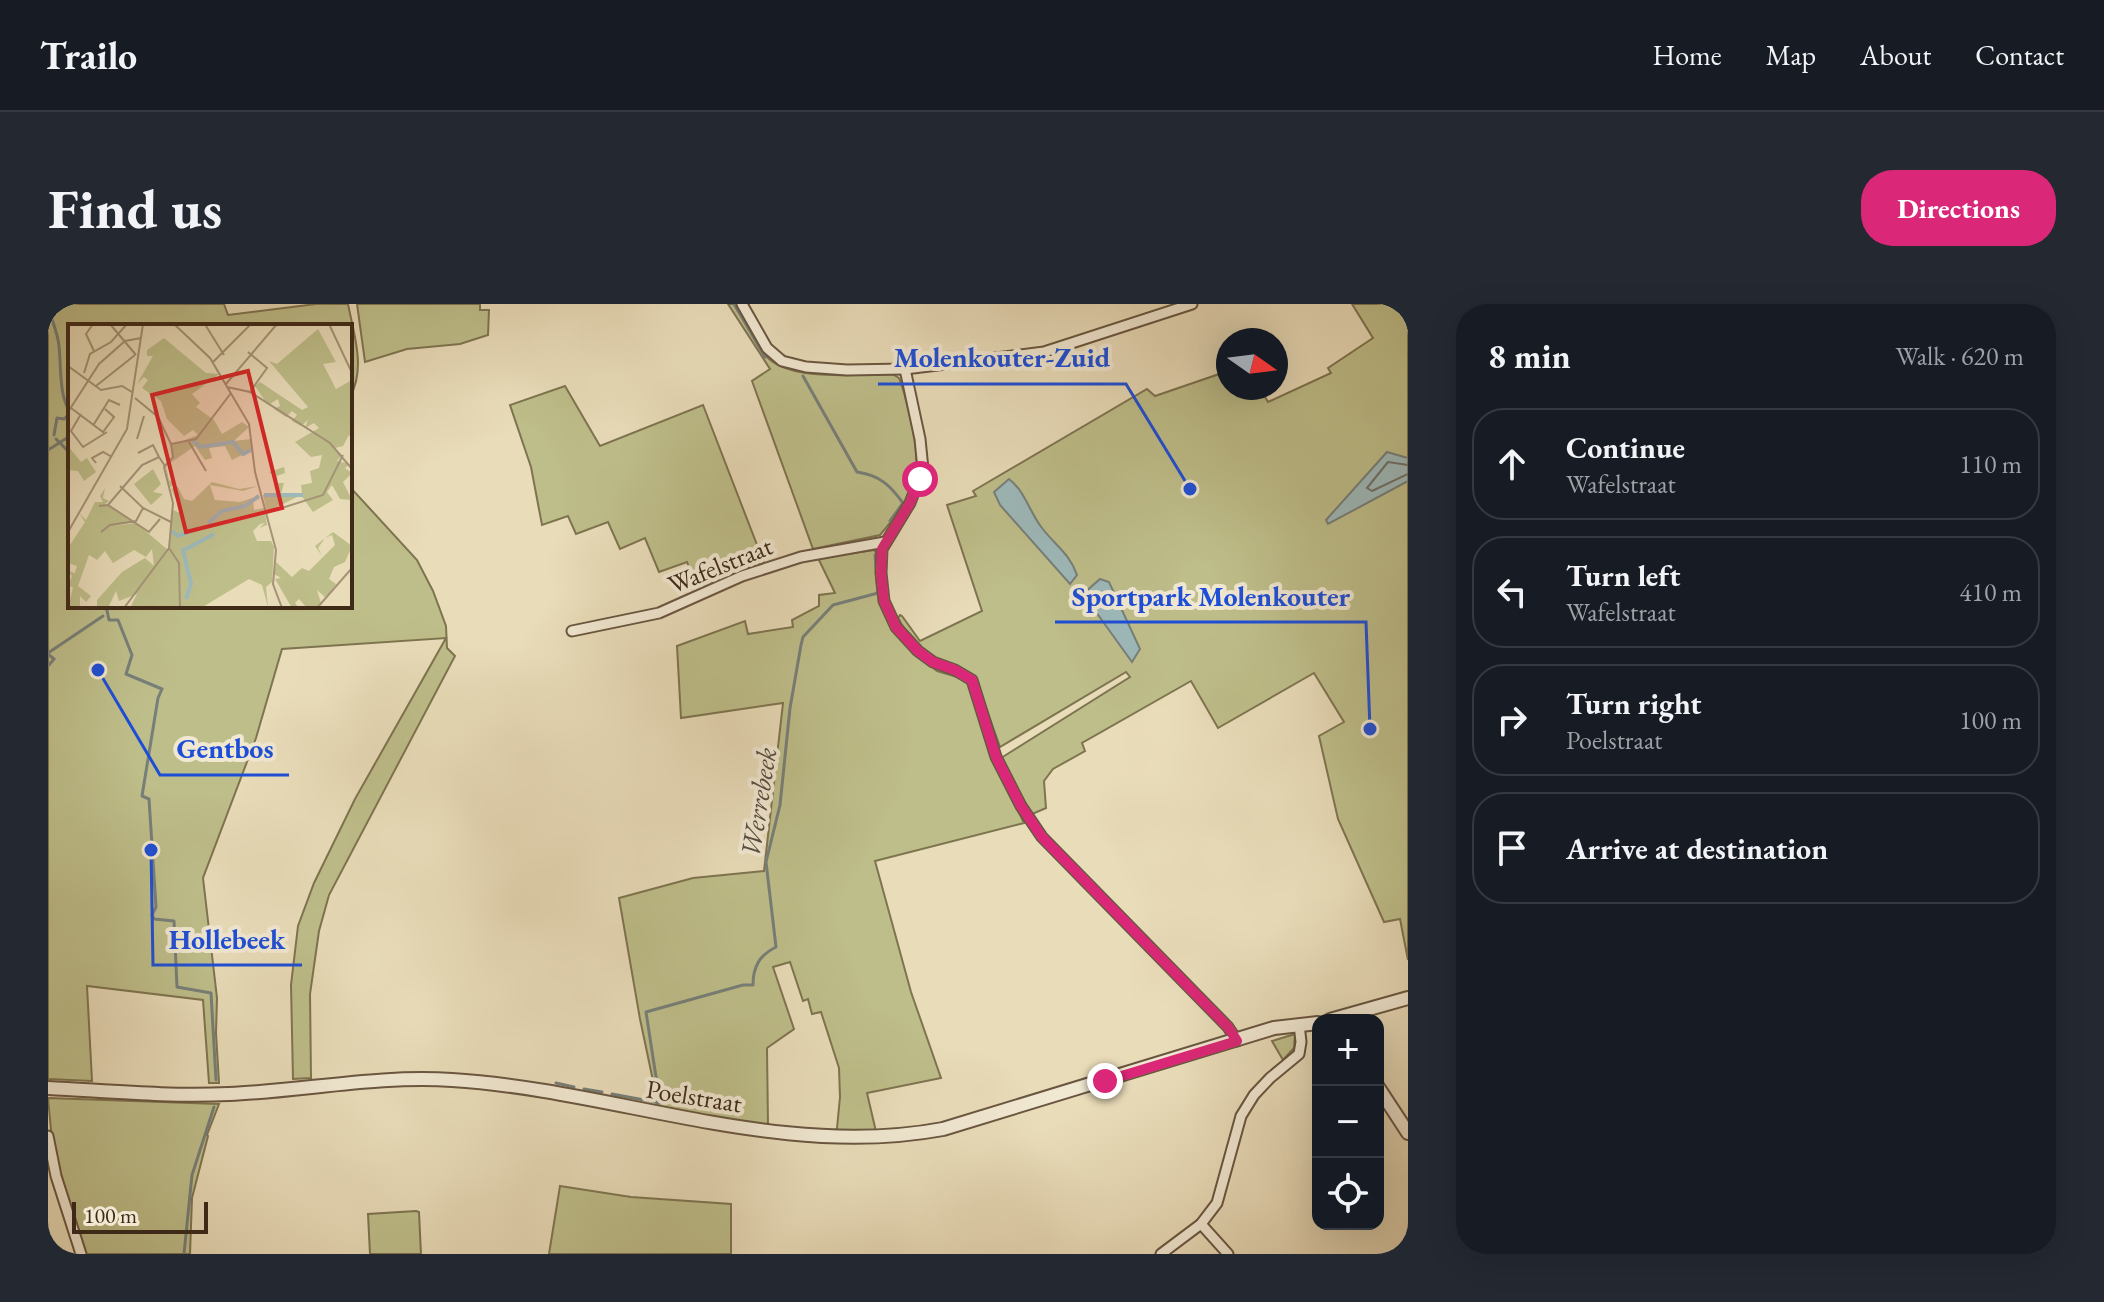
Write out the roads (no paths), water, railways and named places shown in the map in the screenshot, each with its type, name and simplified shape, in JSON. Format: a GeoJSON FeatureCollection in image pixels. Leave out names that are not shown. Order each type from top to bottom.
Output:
{"type":"FeatureCollection","features":[{"type":"Feature","properties":{"kind":"street"},"geometry":{"type":"LineString","coordinates":[[742,304],[767,348],[782,361],[820,368],[905,369],[1044,352],[1192,304]]}},
{"type":"Feature","properties":{"kind":"street"},"geometry":{"type":"LineString","coordinates":[[905,369],[923,469],[910,503],[885,542],[881,573],[889,615],[907,641],[924,656],[972,680],[996,757],[1021,806],[1042,837],[1228,1027],[1237,1041]]}},
{"type":"Feature","properties":{"kind":"street","name":"Wafelstraat"},"geometry":{"type":"LineString","coordinates":[[572,631],[659,613],[742,576],[801,557],[885,542]]}},
{"type":"Feature","properties":{"kind":"street"},"geometry":{"type":"LineString","coordinates":[[1352,1014],[1408,998]]}},
{"type":"Feature","properties":{"kind":"street","name":"Poelstraat"},"geometry":{"type":"LineString","coordinates":[[48,1088],[229,1094],[382,1081],[452,1080],[495,1084],[725,1124],[861,1138],[891,1137],[943,1129],[1284,1026],[1312,1023]]}},
{"type":"Feature","properties":{"kind":"street"},"geometry":{"type":"LineString","coordinates":[[1161,1254],[1201,1224],[1217,1203],[1237,1129],[1248,1104],[1270,1078],[1299,1054],[1299,1024]]}},
{"type":"Feature","properties":{"kind":"street"},"geometry":{"type":"LineString","coordinates":[[1384,1096],[1408,1133]]}},
{"type":"Feature","properties":{"kind":"street"},"geometry":{"type":"LineString","coordinates":[[48,1136],[56,1176],[81,1254]]}},
{"type":"Feature","properties":{"kind":"street"},"geometry":{"type":"LineString","coordinates":[[1201,1224],[1228,1254]]}},
{"type":"Feature","properties":{"kind":"water"},"geometry":{"type":"Polygon","coordinates":[[[1387,452],[1408,458],[1408,481],[1328,524],[1326,520],[1387,452]]]}},
{"type":"Feature","properties":{"kind":"water"},"geometry":{"type":"Polygon","coordinates":[[[1009,479],[1042,528],[1070,561],[1077,575],[1070,584],[1000,505],[994,492],[1009,479]]]}},
{"type":"Feature","properties":{"kind":"water"},"geometry":{"type":"Polygon","coordinates":[[[1100,579],[1109,582],[1140,649],[1132,662],[1083,594],[1100,579]]]}},
{"type":"Feature","properties":{"kind":"waterway","name":"Werrebeek"},"geometry":{"type":"LineString","coordinates":[[734,304],[765,357]]}},
{"type":"Feature","properties":{"kind":"waterway"},"geometry":{"type":"LineString","coordinates":[[48,307],[58,341],[61,380],[68,408]]}},
{"type":"Feature","properties":{"kind":"waterway","name":"Werrebeek"},"geometry":{"type":"LineString","coordinates":[[803,376],[857,472],[883,482],[903,503],[890,521]]}},
{"type":"Feature","properties":{"kind":"waterway"},"geometry":{"type":"LineString","coordinates":[[54,435],[57,418],[64,419],[68,416]]}},
{"type":"Feature","properties":{"kind":"waterway"},"geometry":{"type":"LineString","coordinates":[[48,450],[68,437]]}},
{"type":"Feature","properties":{"kind":"waterway"},"geometry":{"type":"LineString","coordinates":[[56,439],[68,451]]}},
{"type":"Feature","properties":{"kind":"waterway","name":"Werrebeek"},"geometry":{"type":"LineString","coordinates":[[612,1094],[660,1103],[646,1012],[743,985],[753,985],[758,962],[776,947],[766,862],[780,805],[790,708],[803,637],[833,605],[878,593],[875,555]]}},
{"type":"Feature","properties":{"kind":"waterway"},"geometry":{"type":"LineString","coordinates":[[106,608],[109,620],[118,620],[132,655],[126,674],[162,689],[142,796],[149,799],[156,907],[152,915],[154,919],[174,921],[177,987],[211,993],[216,1080]]}},
{"type":"Feature","properties":{"kind":"waterway"},"geometry":{"type":"LineString","coordinates":[[48,653],[103,616]]}},
{"type":"Feature","properties":{"kind":"waterway"},"geometry":{"type":"LineString","coordinates":[[48,666],[54,659],[49,655]]}},
{"type":"Feature","properties":{"kind":"waterway","name":"Werrebeek"},"geometry":{"type":"LineString","coordinates":[[556,1083],[574,1087]]}},
{"type":"Feature","properties":{"kind":"waterway","name":"Werrebeek"},"geometry":{"type":"LineString","coordinates":[[584,1089],[602,1092]]}},
{"type":"Feature","properties":{"kind":"waterway"},"geometry":{"type":"LineString","coordinates":[[184,1254],[192,1175],[214,1107]]}},
{"type":"Feature","properties":{"kind":"place","name":"Molenkouter-Zuid"},"geometry":{"type":"Point","coordinates":[1190,489]}},
{"type":"Feature","properties":{"kind":"place","name":"Gentbos"},"geometry":{"type":"Point","coordinates":[98,670]}},
{"type":"Feature","properties":{"kind":"place","name":"Sportpark Molenkouter"},"geometry":{"type":"Point","coordinates":[1370,729]}},
{"type":"Feature","properties":{"kind":"place","name":"Hollebeek"},"geometry":{"type":"Point","coordinates":[151,850]}}]}
